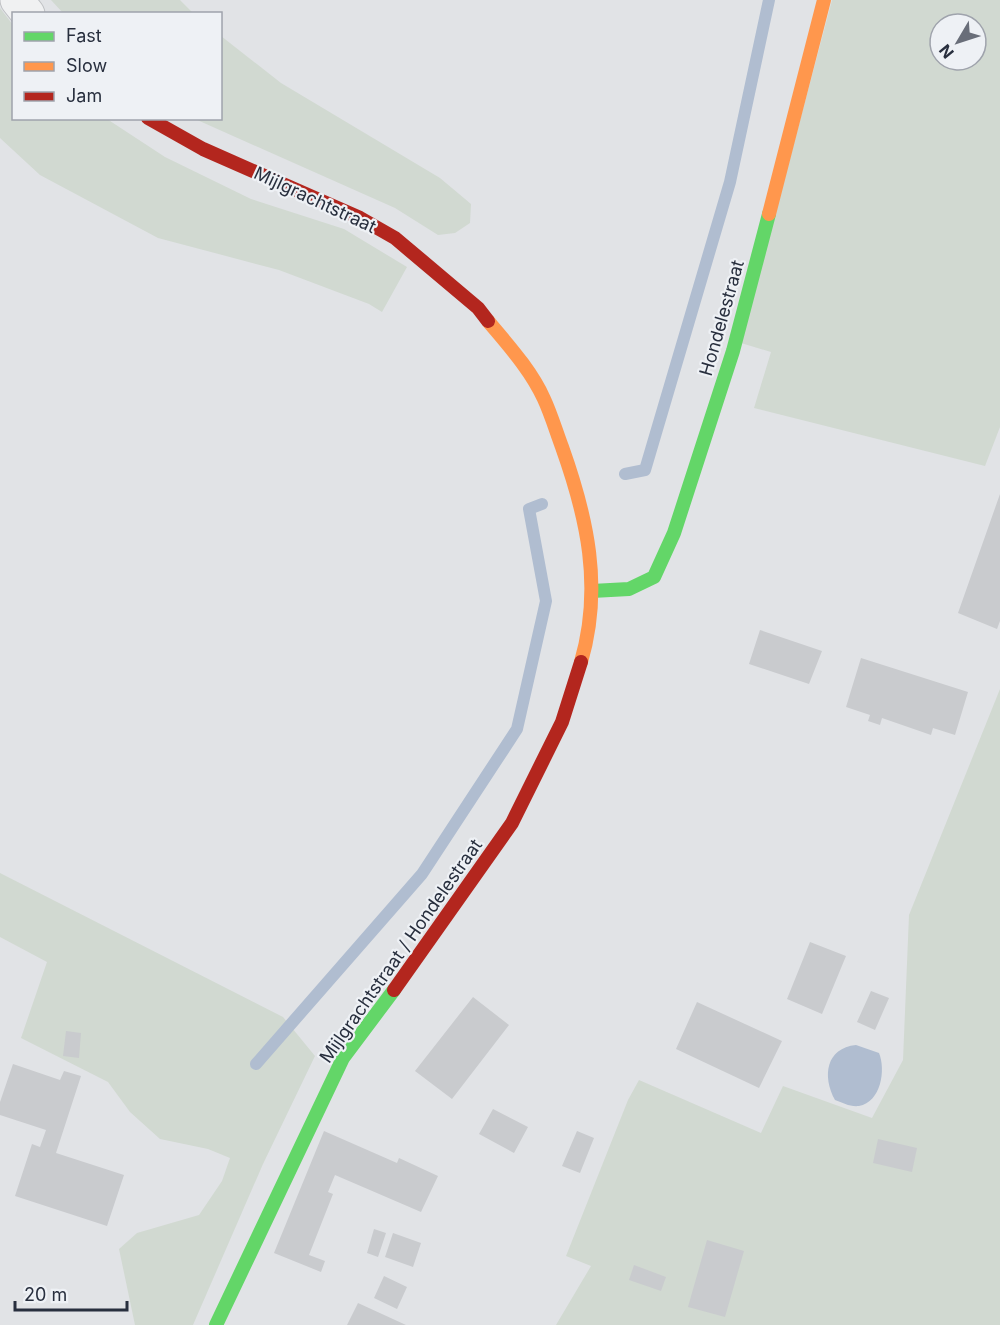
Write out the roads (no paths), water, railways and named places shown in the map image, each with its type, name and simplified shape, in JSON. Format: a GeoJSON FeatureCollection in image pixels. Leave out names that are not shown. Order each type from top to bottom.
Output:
{"type":"FeatureCollection","features":[{"type":"Feature","properties":{"kind":"street"},"geometry":{"type":"LineString","coordinates":[[17,0],[26,12]]}},
{"type":"Feature","properties":{"kind":"street","name":"Hondelestraat"},"geometry":{"type":"LineString","coordinates":[[592,591],[629,589],[654,577],[674,533],[733,351],[824,0]]}},
{"type":"Feature","properties":{"kind":"street","name":"Mijlgrachtstraat"},"geometry":{"type":"LineString","coordinates":[[152,120],[203,149],[360,218],[395,238],[478,308],[515,353],[544,398],[581,500],[590,548],[592,591]]}},
{"type":"Feature","properties":{"kind":"street","name":"Mijlgrachtstraat / Hondelestraat"},"geometry":{"type":"LineString","coordinates":[[216,1325],[306,1131],[343,1058],[434,937],[512,823],[562,722],[582,658],[592,591]]}},
{"type":"Feature","properties":{"kind":"water"},"geometry":{"type":"Polygon","coordinates":[[[856,1045],[879,1053],[882,1068],[877,1092],[866,1103],[859,1106],[835,1100],[828,1073],[829,1065],[838,1051],[856,1045]]]}},
{"type":"Feature","properties":{"kind":"waterway"},"geometry":{"type":"LineString","coordinates":[[625,474],[645,470],[730,182],[769,0]]}},
{"type":"Feature","properties":{"kind":"waterway"},"geometry":{"type":"LineString","coordinates":[[256,1064],[422,874],[517,729],[546,601],[529,509],[542,504]]}}]}
